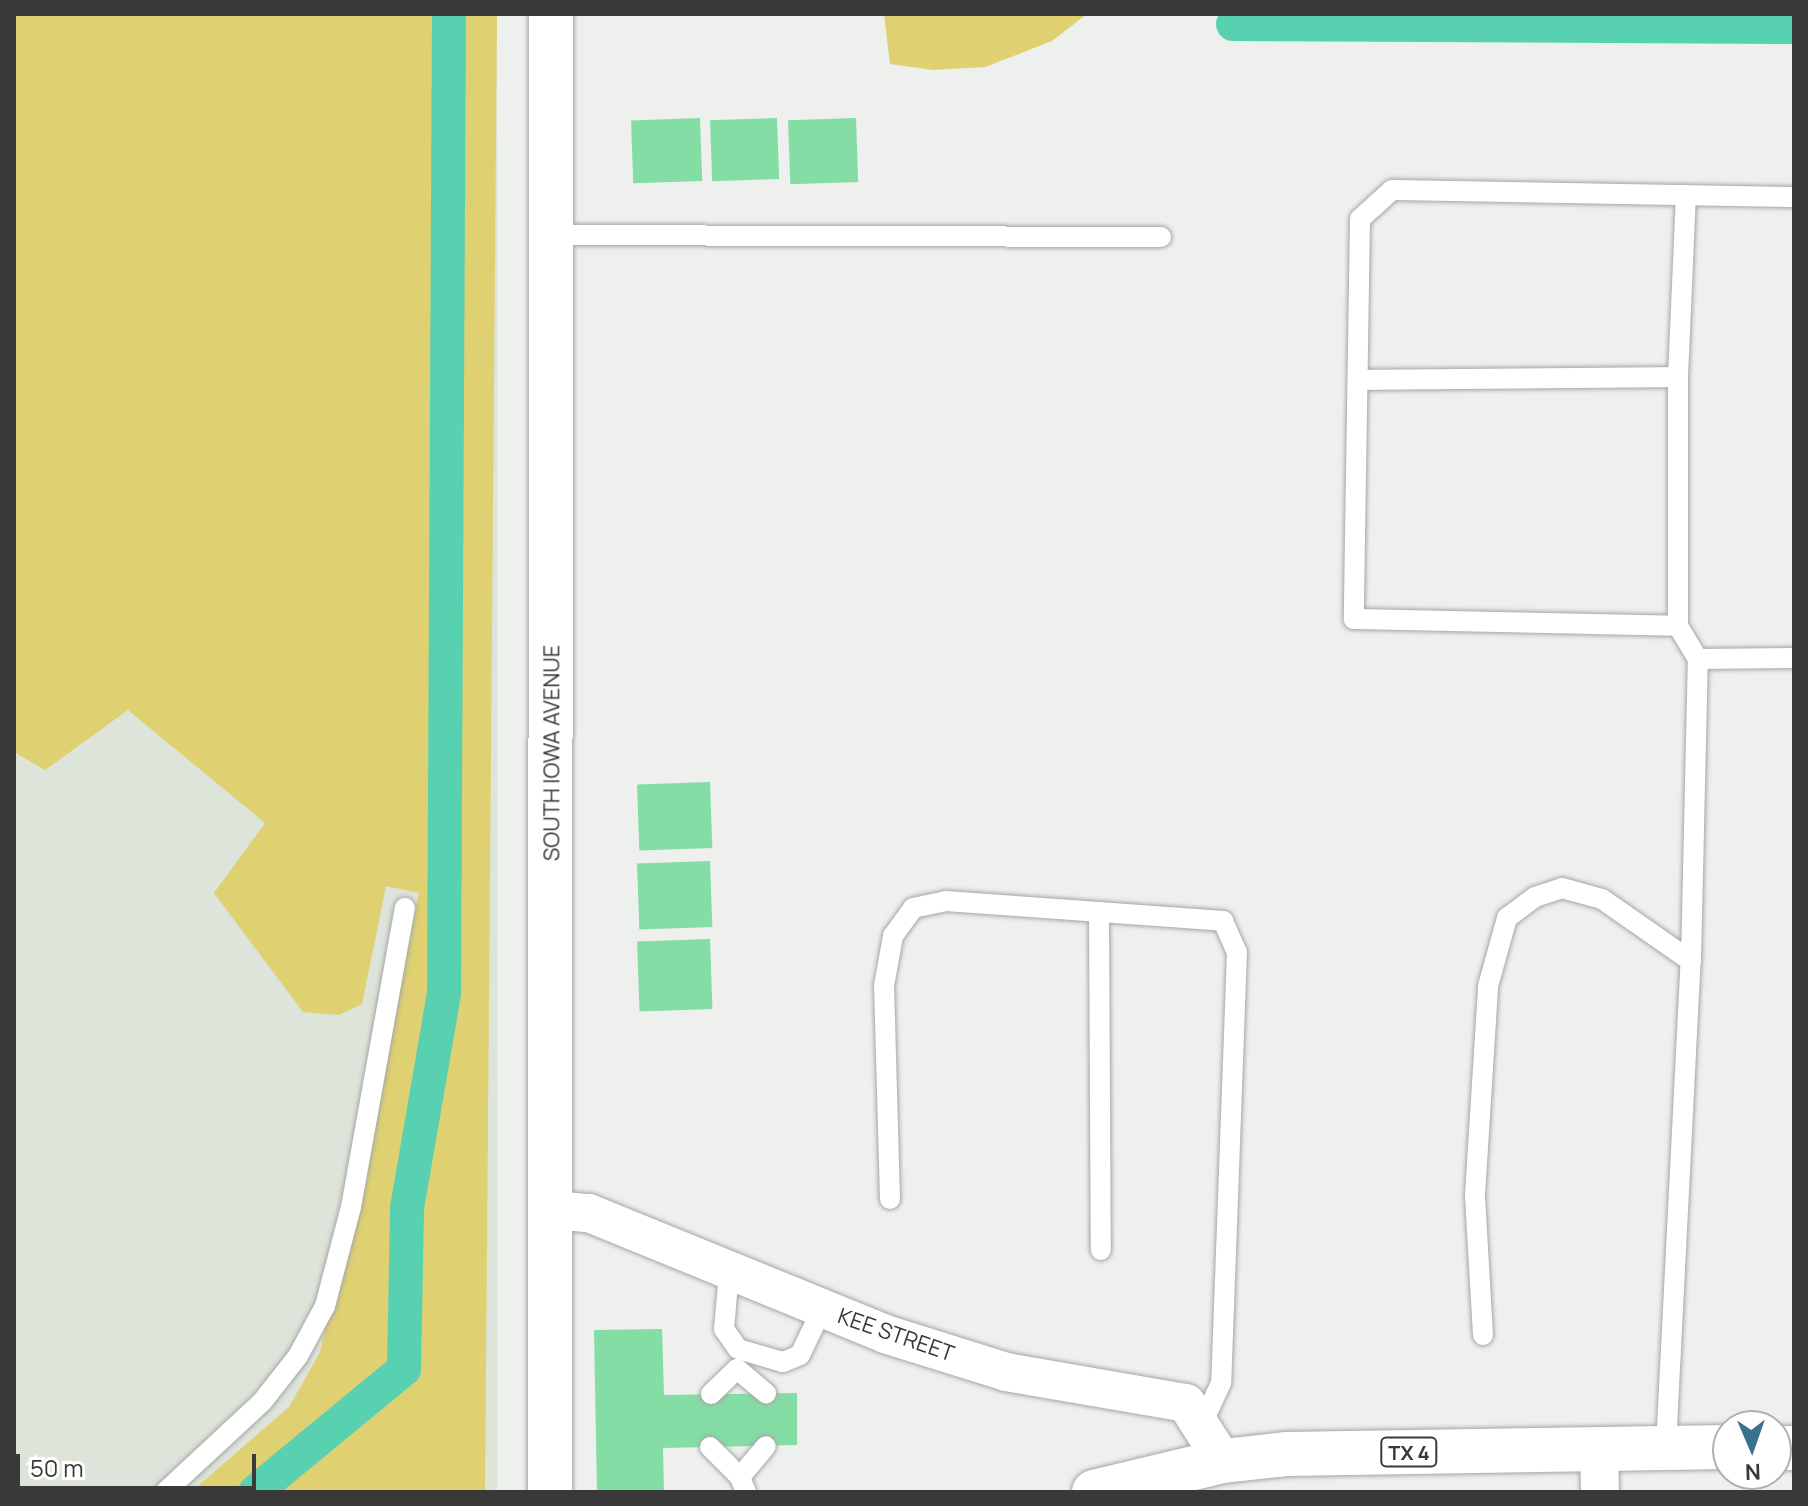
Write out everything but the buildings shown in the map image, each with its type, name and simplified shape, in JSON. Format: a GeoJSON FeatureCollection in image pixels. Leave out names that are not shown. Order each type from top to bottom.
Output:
{"type":"FeatureCollection","features":[{"type":"Feature","properties":{"kind":"street","name":"SOUTH IOWA AVENUE"},"geometry":{"type":"LineString","coordinates":[[550,1492],[551,14]]}},
{"type":"Feature","properties":{"kind":"street","name":"KEE STREET"},"geometry":{"type":"LineString","coordinates":[[552,1210],[589,1213],[885,1334],[1006,1372],[1186,1403],[1212,1444]]}},
{"type":"Feature","properties":{"kind":"street","name":"TX 4"},"geometry":{"type":"LineString","coordinates":[[1094,1492],[1146,1486],[1212,1444],[1286,1454],[1712,1447]]}},
{"type":"Feature","properties":{"kind":"street"},"geometry":{"type":"LineString","coordinates":[[1599,1447],[1600,1492]]}},
{"type":"Feature","properties":{"kind":"lane"},"geometry":{"type":"LineString","coordinates":[[1678,626],[1354,619],[1360,219],[1392,190],[1794,197]]}},
{"type":"Feature","properties":{"kind":"lane"},"geometry":{"type":"LineString","coordinates":[[1666,1447],[1691,961],[1698,659],[1678,626],[1678,377],[1686,195]]}},
{"type":"Feature","properties":{"kind":"lane"},"geometry":{"type":"LineString","coordinates":[[552,235],[1161,237]]}},
{"type":"Feature","properties":{"kind":"lane"},"geometry":{"type":"LineString","coordinates":[[1358,380],[1678,377]]}},
{"type":"Feature","properties":{"kind":"lane"},"geometry":{"type":"LineString","coordinates":[[1698,659],[1794,658]]}},
{"type":"Feature","properties":{"kind":"lane"},"geometry":{"type":"LineString","coordinates":[[1483,1335],[1476,1180],[1488,986],[1507,918],[1535,897],[1562,888],[1602,899],[1691,961]]}},
{"type":"Feature","properties":{"kind":"lane"},"geometry":{"type":"LineString","coordinates":[[890,1199],[884,986],[893,936],[913,908],[946,901],[1223,921],[1237,952],[1221,1383],[1212,1444]]}},
{"type":"Feature","properties":{"kind":"lane"},"geometry":{"type":"LineString","coordinates":[[165,1492],[262,1402],[298,1356],[325,1306],[351,1207],[405,908]]}},
{"type":"Feature","properties":{"kind":"lane"},"geometry":{"type":"LineString","coordinates":[[1099,912],[1101,1250]]}},
{"type":"Feature","properties":{"kind":"lane"},"geometry":{"type":"LineString","coordinates":[[729,1272],[724,1329],[737,1359],[766,1393]]}},
{"type":"Feature","properties":{"kind":"lane"},"geometry":{"type":"LineString","coordinates":[[737,1359],[783,1362],[800,1355],[822,1309]]}},
{"type":"Feature","properties":{"kind":"lane"},"geometry":{"type":"LineString","coordinates":[[711,1394],[737,1359]]}},
{"type":"Feature","properties":{"kind":"lane"},"geometry":{"type":"LineString","coordinates":[[710,1447],[743,1484],[766,1446]]}},
{"type":"Feature","properties":{"kind":"shaded area"},"geometry":{"type":"Polygon","coordinates":[[[14,14],[497,14],[497,1492],[14,1492],[14,14]]]}},
{"type":"Feature","properties":{"kind":"shaded area"},"geometry":{"type":"Polygon","coordinates":[[[14,14],[497,14],[485,1492],[191,1492],[289,1407],[320,1352],[419,893],[386,886],[362,1004],[339,1015],[303,1012],[214,893],[265,823],[128,710],[45,770],[14,752],[14,14]]]}},
{"type":"Feature","properties":{"kind":"shaded area"},"geometry":{"type":"Polygon","coordinates":[[[884,14],[1087,14],[1052,41],[985,67],[933,70],[890,64],[884,14]]]}},
{"type":"Feature","properties":{"kind":"waterway"},"geometry":{"type":"LineString","coordinates":[[255,1492],[404,1369],[407,1208],[444,993],[449,14]]}},
{"type":"Feature","properties":{"kind":"waterway"},"geometry":{"type":"LineString","coordinates":[[1233,24],[1794,27]]}}]}
